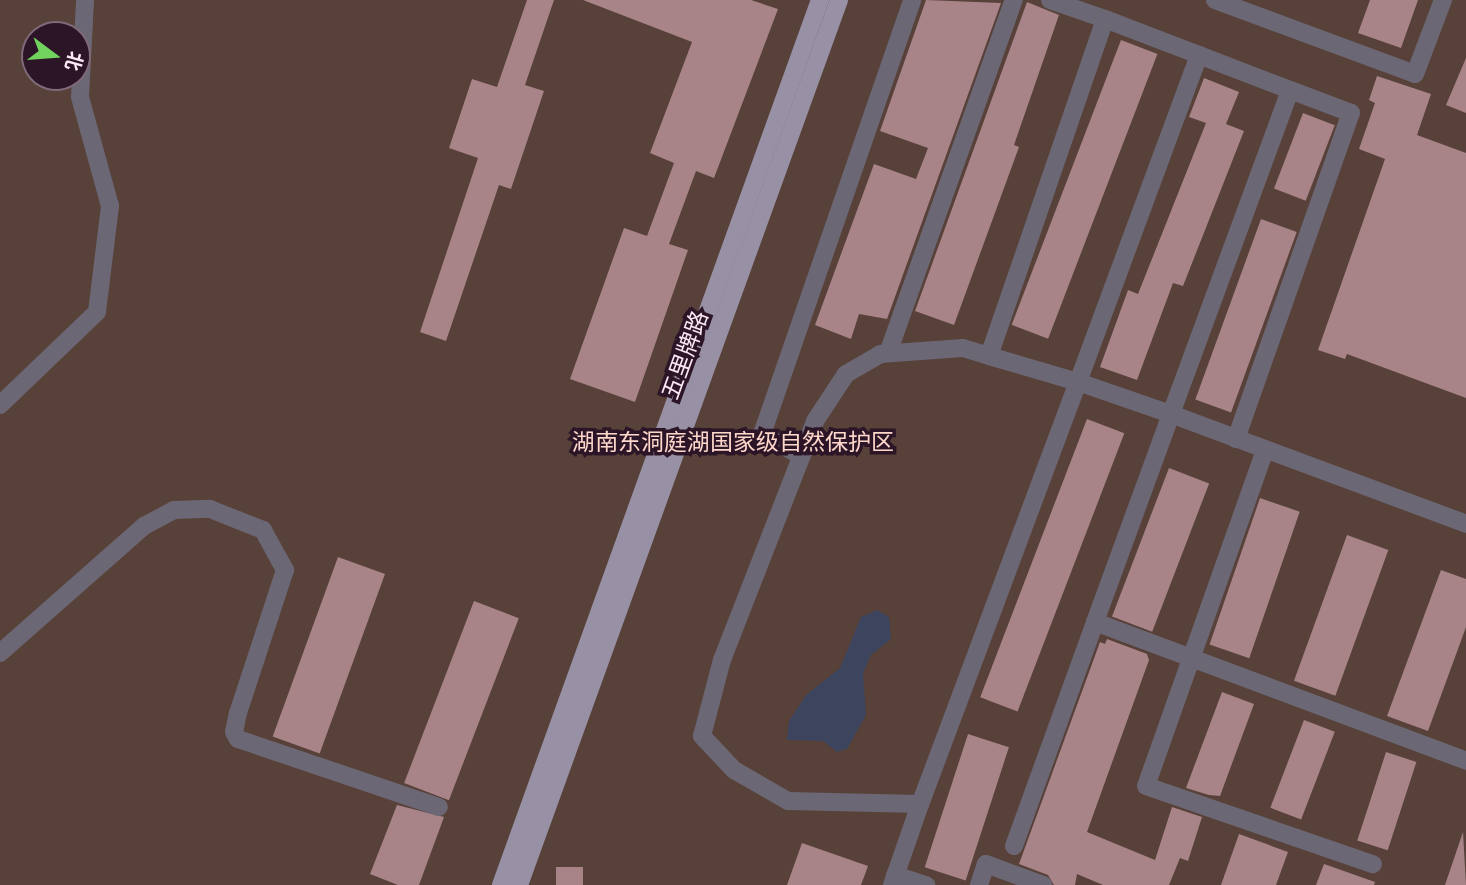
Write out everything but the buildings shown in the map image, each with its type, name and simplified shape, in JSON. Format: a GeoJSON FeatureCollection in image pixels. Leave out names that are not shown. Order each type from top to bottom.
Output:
{"type":"FeatureCollection","features":[{"type":"Feature","properties":{"kind":"main road","name":"五里牌路"},"geometry":{"type":"LineString","coordinates":[[501,885],[820,0]]}},
{"type":"Feature","properties":{"kind":"main road","name":"五里牌路"},"geometry":{"type":"LineString","coordinates":[[519,885],[839,0]]}},
{"type":"Feature","properties":{"kind":"street"},"geometry":{"type":"LineString","coordinates":[[0,405],[97,312],[110,206],[80,97],[85,0]]}},
{"type":"Feature","properties":{"kind":"street"},"geometry":{"type":"LineString","coordinates":[[801,456],[762,434],[912,0]]}},
{"type":"Feature","properties":{"kind":"street"},"geometry":{"type":"LineString","coordinates":[[888,354],[1014,0]]}},
{"type":"Feature","properties":{"kind":"street"},"geometry":{"type":"LineString","coordinates":[[1050,0],[1351,113],[1236,439]]}},
{"type":"Feature","properties":{"kind":"street"},"geometry":{"type":"LineString","coordinates":[[1215,0],[1415,75],[1443,0]]}},
{"type":"Feature","properties":{"kind":"street"},"geometry":{"type":"LineString","coordinates":[[989,356],[1105,19]]}},
{"type":"Feature","properties":{"kind":"street"},"geometry":{"type":"LineString","coordinates":[[926,885],[894,880],[1199,55]]}},
{"type":"Feature","properties":{"kind":"street"},"geometry":{"type":"LineString","coordinates":[[1014,846],[1290,90]]}},
{"type":"Feature","properties":{"kind":"street"},"geometry":{"type":"LineString","coordinates":[[920,804],[788,802],[734,770],[702,736],[722,660],[801,456],[815,422],[846,374],[888,354],[963,348],[1078,382],[1171,414],[1466,524]]}},
{"type":"Feature","properties":{"kind":"street"},"geometry":{"type":"LineString","coordinates":[[1265,450],[1146,786],[1373,864]]}},
{"type":"Feature","properties":{"kind":"street"},"geometry":{"type":"LineString","coordinates":[[0,653],[144,526],[174,510],[209,509],[263,530],[285,570],[238,713],[234,732],[238,739],[439,807]]}},
{"type":"Feature","properties":{"kind":"street"},"geometry":{"type":"LineString","coordinates":[[1095,622],[1466,761]]}},
{"type":"Feature","properties":{"kind":"street"},"geometry":{"type":"LineString","coordinates":[[979,885],[986,864],[1043,885]]}},
{"type":"Feature","properties":{"kind":"green space","name":"湖南东洞庭湖国家级自然保护区"},"geometry":{"type":"Polygon","coordinates":[[[0,0],[1466,0],[1466,885],[0,885],[0,0]]]}},
{"type":"Feature","properties":{"kind":"water"},"geometry":{"type":"Polygon","coordinates":[[[877,610],[889,617],[891,639],[871,655],[863,674],[866,715],[847,749],[837,752],[823,741],[787,740],[789,721],[806,695],[840,668],[861,617],[877,610]]]}}]}
